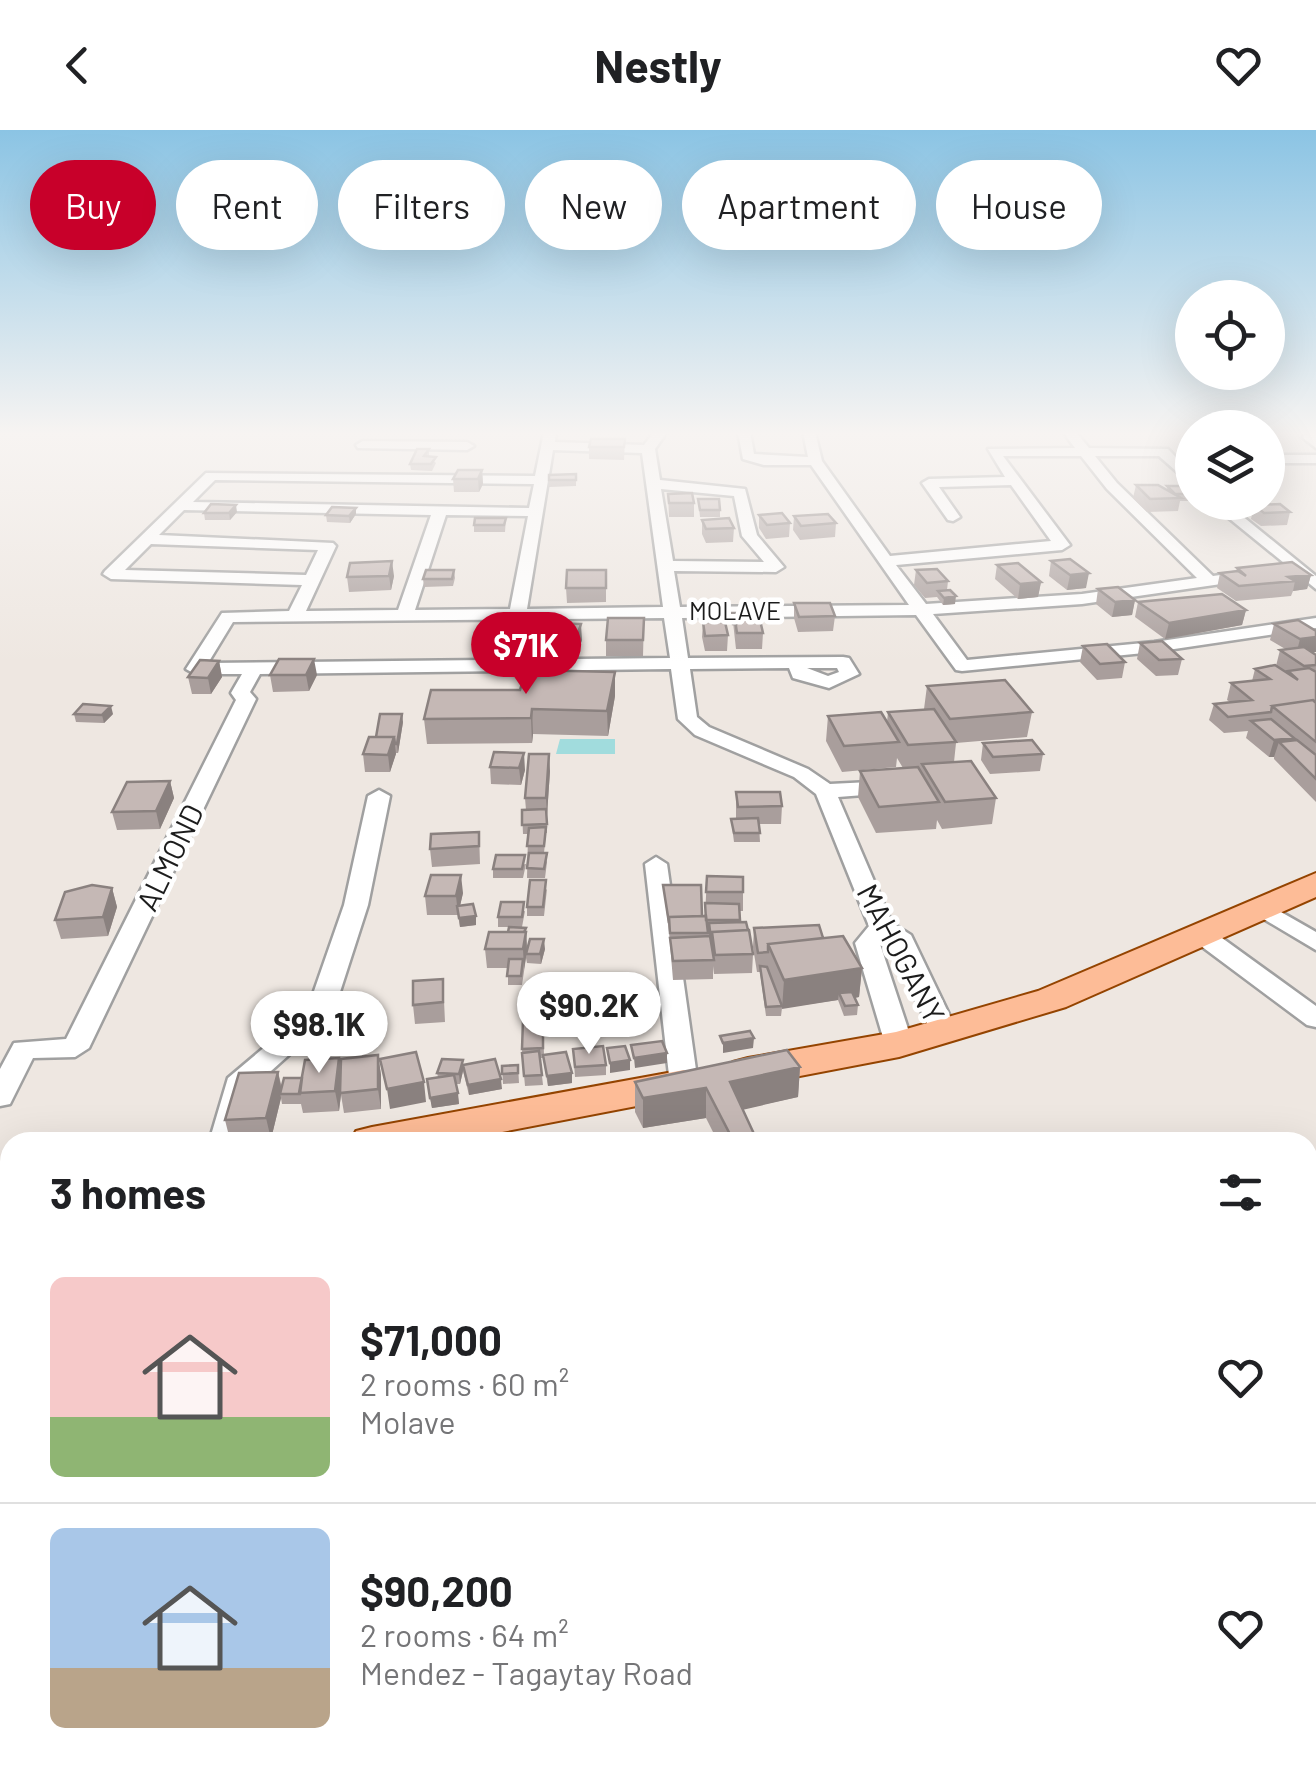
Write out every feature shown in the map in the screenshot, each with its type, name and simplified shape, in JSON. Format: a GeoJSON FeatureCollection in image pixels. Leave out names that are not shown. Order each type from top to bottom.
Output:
{"type":"FeatureCollection","features":[{"type":"Feature","properties":{"kind":"main road"},"geometry":{"type":"LineString","coordinates":[[426,1132],[899,1044],[945,1032],[1052,999],[1316,884]]}},
{"type":"Feature","properties":{"kind":"street"},"geometry":{"type":"LineString","coordinates":[[176,509],[111,574],[311,580]]}},
{"type":"Feature","properties":{"kind":"street"},"geometry":{"type":"LineString","coordinates":[[321,509],[532,512]]}},
{"type":"Feature","properties":{"kind":"street"},"geometry":{"type":"LineString","coordinates":[[518,612],[533,509]]}},
{"type":"Feature","properties":{"kind":"street"},"geometry":{"type":"LineString","coordinates":[[657,509],[688,719],[702,732],[801,773],[825,791],[922,785]]}},
{"type":"Feature","properties":{"kind":"street"},"geometry":{"type":"LineString","coordinates":[[665,566],[776,566],[750,536],[744,509]]}},
{"type":"Feature","properties":{"kind":"street"},"geometry":{"type":"LineString","coordinates":[[847,509],[962,666],[1154,647],[1316,623]]}},
{"type":"Feature","properties":{"kind":"street"},"geometry":{"type":"LineString","coordinates":[[947,509],[953,517]]}},
{"type":"Feature","properties":{"kind":"street"},"geometry":{"type":"LineString","coordinates":[[884,561],[1062,545],[1063,540],[1035,509]]}},
{"type":"Feature","properties":{"kind":"street"},"geometry":{"type":"LineString","coordinates":[[1137,509],[1209,581]]}},
{"type":"Feature","properties":{"kind":"street"},"geometry":{"type":"LineString","coordinates":[[406,614],[440,511]]}},
{"type":"Feature","properties":{"kind":"street"},"geometry":{"type":"LineString","coordinates":[[1232,520],[1281,573],[1316,584]]}},
{"type":"Feature","properties":{"kind":"street"},"geometry":{"type":"LineString","coordinates":[[146,539],[328,546],[295,616]]}},
{"type":"Feature","properties":{"kind":"street","name":"MOLAVE"},"geometry":{"type":"LineString","coordinates":[[262,668],[195,669],[228,617],[919,610],[1082,600],[1281,573]]}},
{"type":"Feature","properties":{"kind":"street"},"geometry":{"type":"LineString","coordinates":[[262,668],[796,663]]}},
{"type":"Feature","properties":{"kind":"street","name":"ALMOND"},"geometry":{"type":"LineString","coordinates":[[0,1096],[24,1049],[75,1048],[246,699],[256,694],[262,668]]}},
{"type":"Feature","properties":{"kind":"street","name":"MAHOGANY"},"geometry":{"type":"LineString","coordinates":[[825,791],[882,928],[899,935],[945,1032]]}},
{"type":"Feature","properties":{"kind":"street"},"geometry":{"type":"LineString","coordinates":[[226,1132],[238,1085],[301,1030],[326,995],[356,905],[378,796]]}},
{"type":"Feature","properties":{"kind":"street"},"geometry":{"type":"LineString","coordinates":[[656,864],[684,1084]]}},
{"type":"Feature","properties":{"kind":"street"},"geometry":{"type":"LineString","coordinates":[[1260,907],[1316,944]]}},
{"type":"Feature","properties":{"kind":"street"},"geometry":{"type":"LineString","coordinates":[[882,928],[867,944],[899,1044]]}},
{"type":"Feature","properties":{"kind":"street"},"geometry":{"type":"LineString","coordinates":[[1202,935],[1316,1018]]}},
{"type":"Feature","properties":{"kind":"street"},"geometry":{"type":"LineString","coordinates":[[882,991],[924,988]]}},
{"type":"Feature","properties":{"kind":"water"},"geometry":{"type":"Polygon","coordinates":[[[560,739],[615,739],[615,754],[556,754],[560,739]]]}},
{"type":"Feature","properties":{"kind":"building"},"geometry":{"type":"Polygon","coordinates":[[[207,509],[233,509],[229,513],[204,513],[207,509]]]}},
{"type":"Feature","properties":{"kind":"building"},"geometry":{"type":"Polygon","coordinates":[[[331,509],[355,509],[349,516],[326,515],[331,509]]]}},
{"type":"Feature","properties":{"kind":"building"},"geometry":{"type":"Polygon","coordinates":[[[782,513],[790,523],[767,525],[759,515],[782,513]]]}},
{"type":"Feature","properties":{"kind":"building"},"geometry":{"type":"Polygon","coordinates":[[[828,514],[836,523],[801,526],[794,516],[828,514]]]}},
{"type":"Feature","properties":{"kind":"building"},"geometry":{"type":"Polygon","coordinates":[[[475,518],[506,518],[504,525],[474,525],[475,518]]]}},
{"type":"Feature","properties":{"kind":"building"},"geometry":{"type":"Polygon","coordinates":[[[729,518],[734,528],[706,529],[702,520],[729,518]]]}},
{"type":"Feature","properties":{"kind":"building"},"geometry":{"type":"Polygon","coordinates":[[[1070,559],[1089,573],[1070,575],[1051,561],[1070,559]]]}},
{"type":"Feature","properties":{"kind":"building"},"geometry":{"type":"Polygon","coordinates":[[[392,561],[389,576],[347,577],[350,563],[392,561]]]}},
{"type":"Feature","properties":{"kind":"building"},"geometry":{"type":"Polygon","coordinates":[[[1292,562],[1311,575],[1288,577],[1295,581],[1239,586],[1220,573],[1238,571],[1246,576],[1237,568],[1292,562]]]}},
{"type":"Feature","properties":{"kind":"building"},"geometry":{"type":"Polygon","coordinates":[[[1018,563],[1041,582],[1020,584],[997,565],[1018,563]]]}},
{"type":"Feature","properties":{"kind":"building"},"geometry":{"type":"Polygon","coordinates":[[[937,569],[948,581],[927,583],[916,570],[937,569]]]}},
{"type":"Feature","properties":{"kind":"building"},"geometry":{"type":"Polygon","coordinates":[[[426,570],[454,570],[452,579],[423,579],[426,570]]]}},
{"type":"Feature","properties":{"kind":"building"},"geometry":{"type":"Polygon","coordinates":[[[567,570],[606,570],[606,588],[566,588],[567,570]]]}},
{"type":"Feature","properties":{"kind":"building"},"geometry":{"type":"Polygon","coordinates":[[[1118,587],[1135,600],[1115,602],[1098,589],[1118,587]]]}},
{"type":"Feature","properties":{"kind":"building"},"geometry":{"type":"Polygon","coordinates":[[[950,590],[956,596],[944,598],[938,591],[950,590]]]}},
{"type":"Feature","properties":{"kind":"building"},"geometry":{"type":"Polygon","coordinates":[[[1222,594],[1246,610],[1169,623],[1138,602],[1222,594]]]}},
{"type":"Feature","properties":{"kind":"building"},"geometry":{"type":"Polygon","coordinates":[[[794,603],[830,603],[835,616],[799,617],[794,603]]]}},
{"type":"Feature","properties":{"kind":"building"},"geometry":{"type":"Polygon","coordinates":[[[732,613],[755,613],[756,620],[735,620],[733,624],[732,613]]]}},
{"type":"Feature","properties":{"kind":"building"},"geometry":{"type":"Polygon","coordinates":[[[608,618],[644,618],[643,640],[606,640],[608,618]]]}},
{"type":"Feature","properties":{"kind":"building"},"geometry":{"type":"Polygon","coordinates":[[[735,620],[760,620],[763,633],[737,633],[735,620]]]}},
{"type":"Feature","properties":{"kind":"building"},"geometry":{"type":"Polygon","coordinates":[[[1298,620],[1316,631],[1316,637],[1300,639],[1274,624],[1298,620]]]}},
{"type":"Feature","properties":{"kind":"building"},"geometry":{"type":"Polygon","coordinates":[[[703,622],[725,622],[728,635],[705,636],[703,622]]]}},
{"type":"Feature","properties":{"kind":"building"},"geometry":{"type":"Polygon","coordinates":[[[554,623],[581,624],[576,639],[549,637],[554,623]]]}},
{"type":"Feature","properties":{"kind":"building"},"geometry":{"type":"Polygon","coordinates":[[[1162,641],[1182,659],[1159,660],[1140,643],[1162,641]]]}},
{"type":"Feature","properties":{"kind":"building"},"geometry":{"type":"Polygon","coordinates":[[[1107,644],[1125,662],[1100,664],[1083,646],[1107,644]]]}},
{"type":"Feature","properties":{"kind":"building"},"geometry":{"type":"Polygon","coordinates":[[[1304,647],[1316,655],[1316,665],[1304,666],[1280,650],[1304,647]]]}},
{"type":"Feature","properties":{"kind":"building"},"geometry":{"type":"Polygon","coordinates":[[[279,659],[314,659],[306,675],[270,675],[279,659]]]}},
{"type":"Feature","properties":{"kind":"building"},"geometry":{"type":"Polygon","coordinates":[[[200,660],[219,661],[208,678],[188,677],[200,660]]]}},
{"type":"Feature","properties":{"kind":"building"},"geometry":{"type":"Polygon","coordinates":[[[1275,665],[1298,680],[1288,671],[1309,668],[1316,672],[1316,703],[1313,700],[1272,706],[1271,712],[1228,717],[1214,704],[1252,700],[1231,683],[1270,679],[1255,669],[1275,665]]]}},
{"type":"Feature","properties":{"kind":"building"},"geometry":{"type":"Polygon","coordinates":[[[526,670],[615,672],[607,711],[532,709],[531,718],[424,719],[431,690],[520,690],[526,670]]]}},
{"type":"Feature","properties":{"kind":"building"},"geometry":{"type":"Polygon","coordinates":[[[1005,680],[1032,712],[950,719],[927,686],[1005,680]]]}},
{"type":"Feature","properties":{"kind":"building"},"geometry":{"type":"Polygon","coordinates":[[[1313,700],[1316,703],[1316,742],[1272,706],[1313,700]]]}},
{"type":"Feature","properties":{"kind":"building"},"geometry":{"type":"Polygon","coordinates":[[[83,704],[111,706],[102,715],[74,714],[83,704]]]}},
{"type":"Feature","properties":{"kind":"building"},"geometry":{"type":"Polygon","coordinates":[[[934,709],[956,742],[908,745],[888,712],[934,709]]]}},
{"type":"Feature","properties":{"kind":"building"},"geometry":{"type":"Polygon","coordinates":[[[881,712],[899,742],[844,746],[828,716],[881,712]]]}},
{"type":"Feature","properties":{"kind":"building"},"geometry":{"type":"Polygon","coordinates":[[[380,714],[402,714],[397,744],[394,737],[376,737],[380,714]]]}},
{"type":"Feature","properties":{"kind":"building"},"geometry":{"type":"Polygon","coordinates":[[[1271,719],[1294,738],[1274,740],[1251,721],[1271,719]]]}},
{"type":"Feature","properties":{"kind":"building"},"geometry":{"type":"Polygon","coordinates":[[[369,737],[394,737],[388,755],[363,754],[369,737]]]}},
{"type":"Feature","properties":{"kind":"building"},"geometry":{"type":"Polygon","coordinates":[[[1032,740],[1043,754],[993,757],[983,743],[1032,740]]]}},
{"type":"Feature","properties":{"kind":"building"},"geometry":{"type":"Polygon","coordinates":[[[1297,740],[1316,755],[1316,779],[1279,742],[1297,740]]]}},
{"type":"Feature","properties":{"kind":"building"},"geometry":{"type":"Polygon","coordinates":[[[494,752],[524,753],[519,768],[490,767],[494,752]]]}},
{"type":"Feature","properties":{"kind":"building"},"geometry":{"type":"Polygon","coordinates":[[[529,754],[549,754],[546,798],[525,798],[529,754]]]}},
{"type":"Feature","properties":{"kind":"building"},"geometry":{"type":"Polygon","coordinates":[[[971,761],[996,798],[945,802],[922,764],[971,761]]]}},
{"type":"Feature","properties":{"kind":"building"},"geometry":{"type":"Polygon","coordinates":[[[918,767],[939,802],[879,807],[860,771],[918,767]]]}},
{"type":"Feature","properties":{"kind":"building"},"geometry":{"type":"Polygon","coordinates":[[[170,781],[156,811],[112,812],[127,782],[170,781]]]}},
{"type":"Feature","properties":{"kind":"building"},"geometry":{"type":"Polygon","coordinates":[[[736,792],[780,792],[782,806],[738,807],[736,792]]]}},
{"type":"Feature","properties":{"kind":"building"},"geometry":{"type":"Polygon","coordinates":[[[546,809],[547,824],[522,825],[522,810],[546,809]]]}},
{"type":"Feature","properties":{"kind":"building"},"geometry":{"type":"Polygon","coordinates":[[[758,818],[760,833],[734,833],[731,819],[758,818]]]}},
{"type":"Feature","properties":{"kind":"building"},"geometry":{"type":"Polygon","coordinates":[[[546,827],[544,846],[527,846],[529,828],[546,827]]]}},
{"type":"Feature","properties":{"kind":"building"},"geometry":{"type":"Polygon","coordinates":[[[479,832],[479,846],[430,849],[431,834],[479,832]]]}},
{"type":"Feature","properties":{"kind":"building"},"geometry":{"type":"Polygon","coordinates":[[[529,853],[547,853],[544,869],[527,868],[529,853]]]}},
{"type":"Feature","properties":{"kind":"building"},"geometry":{"type":"Polygon","coordinates":[[[496,855],[525,855],[522,869],[493,869],[496,855]]]}},
{"type":"Feature","properties":{"kind":"building"},"geometry":{"type":"Polygon","coordinates":[[[431,875],[461,875],[456,896],[425,896],[431,875]]]}},
{"type":"Feature","properties":{"kind":"building"},"geometry":{"type":"Polygon","coordinates":[[[707,876],[743,877],[743,892],[706,892],[707,876]]]}},
{"type":"Feature","properties":{"kind":"building"},"geometry":{"type":"Polygon","coordinates":[[[530,880],[546,880],[543,907],[527,907],[530,880]]]}},
{"type":"Feature","properties":{"kind":"building"},"geometry":{"type":"Polygon","coordinates":[[[92,885],[112,888],[103,917],[55,920],[65,892],[92,885]]]}},
{"type":"Feature","properties":{"kind":"building"},"geometry":{"type":"Polygon","coordinates":[[[663,885],[701,885],[702,916],[669,917],[669,923],[663,885]]]}},
{"type":"Feature","properties":{"kind":"building"},"geometry":{"type":"Polygon","coordinates":[[[501,902],[524,902],[522,917],[498,917],[501,902]]]}},
{"type":"Feature","properties":{"kind":"building"},"geometry":{"type":"Polygon","coordinates":[[[705,903],[739,904],[740,920],[706,920],[705,903]]]}},
{"type":"Feature","properties":{"kind":"building"},"geometry":{"type":"Polygon","coordinates":[[[473,904],[476,916],[459,918],[457,906],[473,904]]]}},
{"type":"Feature","properties":{"kind":"building"},"geometry":{"type":"Polygon","coordinates":[[[706,916],[708,933],[670,933],[669,917],[706,916]]]}},
{"type":"Feature","properties":{"kind":"building"},"geometry":{"type":"Polygon","coordinates":[[[746,922],[748,930],[712,932],[711,939],[709,923],[746,922]]]}},
{"type":"Feature","properties":{"kind":"building"},"geometry":{"type":"Polygon","coordinates":[[[819,925],[823,938],[768,944],[768,952],[758,953],[754,928],[819,925]]]}},
{"type":"Feature","properties":{"kind":"building"},"geometry":{"type":"Polygon","coordinates":[[[509,927],[526,928],[524,932],[508,932],[509,927]]]}},
{"type":"Feature","properties":{"kind":"building"},"geometry":{"type":"Polygon","coordinates":[[[749,930],[753,954],[715,955],[712,932],[749,930]]]}},
{"type":"Feature","properties":{"kind":"building"},"geometry":{"type":"Polygon","coordinates":[[[489,932],[526,932],[523,949],[485,949],[489,932]]]}},
{"type":"Feature","properties":{"kind":"building"},"geometry":{"type":"Polygon","coordinates":[[[710,936],[714,960],[673,961],[670,938],[710,936]]]}},
{"type":"Feature","properties":{"kind":"building"},"geometry":{"type":"Polygon","coordinates":[[[843,936],[862,968],[784,980],[768,944],[843,936]]]}},
{"type":"Feature","properties":{"kind":"building"},"geometry":{"type":"Polygon","coordinates":[[[530,939],[544,939],[540,954],[526,954],[530,939]]]}},
{"type":"Feature","properties":{"kind":"building"},"geometry":{"type":"Polygon","coordinates":[[[509,959],[523,959],[521,976],[507,976],[509,959]]]}},
{"type":"Feature","properties":{"kind":"building"},"geometry":{"type":"Polygon","coordinates":[[[760,966],[767,967],[782,1006],[766,1007],[760,966]]]}},
{"type":"Feature","properties":{"kind":"building"},"geometry":{"type":"Polygon","coordinates":[[[443,979],[443,1002],[413,1005],[413,981],[443,979]]]}},
{"type":"Feature","properties":{"kind":"building"},"geometry":{"type":"Polygon","coordinates":[[[852,992],[858,1005],[845,1006],[839,993],[852,992]]]}},
{"type":"Feature","properties":{"kind":"building"},"geometry":{"type":"Polygon","coordinates":[[[523,1020],[543,1020],[543,1048],[522,1049],[523,1020]]]}},
{"type":"Feature","properties":{"kind":"building"},"geometry":{"type":"Polygon","coordinates":[[[750,1031],[754,1038],[723,1043],[720,1036],[750,1031]]]}},
{"type":"Feature","properties":{"kind":"building"},"geometry":{"type":"Polygon","coordinates":[[[662,1041],[667,1053],[634,1058],[631,1045],[662,1041]]]}},
{"type":"Feature","properties":{"kind":"building"},"geometry":{"type":"Polygon","coordinates":[[[603,1046],[606,1065],[575,1067],[573,1049],[603,1046]]]}},
{"type":"Feature","properties":{"kind":"building"},"geometry":{"type":"Polygon","coordinates":[[[625,1046],[630,1060],[610,1063],[607,1048],[625,1046]]]}},
{"type":"Feature","properties":{"kind":"building"},"geometry":{"type":"Polygon","coordinates":[[[787,1050],[800,1067],[730,1082],[753,1132],[729,1132],[706,1088],[643,1098],[635,1082],[787,1050]]]}},
{"type":"Feature","properties":{"kind":"building"},"geometry":{"type":"Polygon","coordinates":[[[539,1051],[542,1075],[524,1076],[522,1053],[539,1051]]]}},
{"type":"Feature","properties":{"kind":"building"},"geometry":{"type":"Polygon","coordinates":[[[416,1052],[424,1082],[387,1089],[380,1059],[416,1052]]]}},
{"type":"Feature","properties":{"kind":"building"},"geometry":{"type":"Polygon","coordinates":[[[566,1052],[572,1073],[547,1076],[543,1055],[566,1052]]]}},
{"type":"Feature","properties":{"kind":"building"},"geometry":{"type":"Polygon","coordinates":[[[378,1055],[378,1089],[340,1093],[341,1059],[378,1055]]]}},
{"type":"Feature","properties":{"kind":"building"},"geometry":{"type":"Polygon","coordinates":[[[339,1058],[335,1091],[299,1093],[305,1060],[339,1058]]]}},
{"type":"Feature","properties":{"kind":"building"},"geometry":{"type":"Polygon","coordinates":[[[442,1059],[463,1060],[459,1074],[437,1073],[442,1059]]]}},
{"type":"Feature","properties":{"kind":"building"},"geometry":{"type":"Polygon","coordinates":[[[495,1059],[501,1079],[468,1085],[463,1065],[495,1059]]]}},
{"type":"Feature","properties":{"kind":"building"},"geometry":{"type":"Polygon","coordinates":[[[518,1065],[518,1073],[502,1074],[502,1066],[518,1065]]]}},
{"type":"Feature","properties":{"kind":"building"},"geometry":{"type":"Polygon","coordinates":[[[278,1072],[266,1118],[225,1120],[239,1073],[278,1072]]]}},
{"type":"Feature","properties":{"kind":"building"},"geometry":{"type":"Polygon","coordinates":[[[454,1075],[458,1093],[430,1098],[427,1079],[454,1075]]]}},
{"type":"Feature","properties":{"kind":"building"},"geometry":{"type":"Polygon","coordinates":[[[284,1078],[302,1078],[300,1094],[280,1094],[284,1078]]]}}]}
